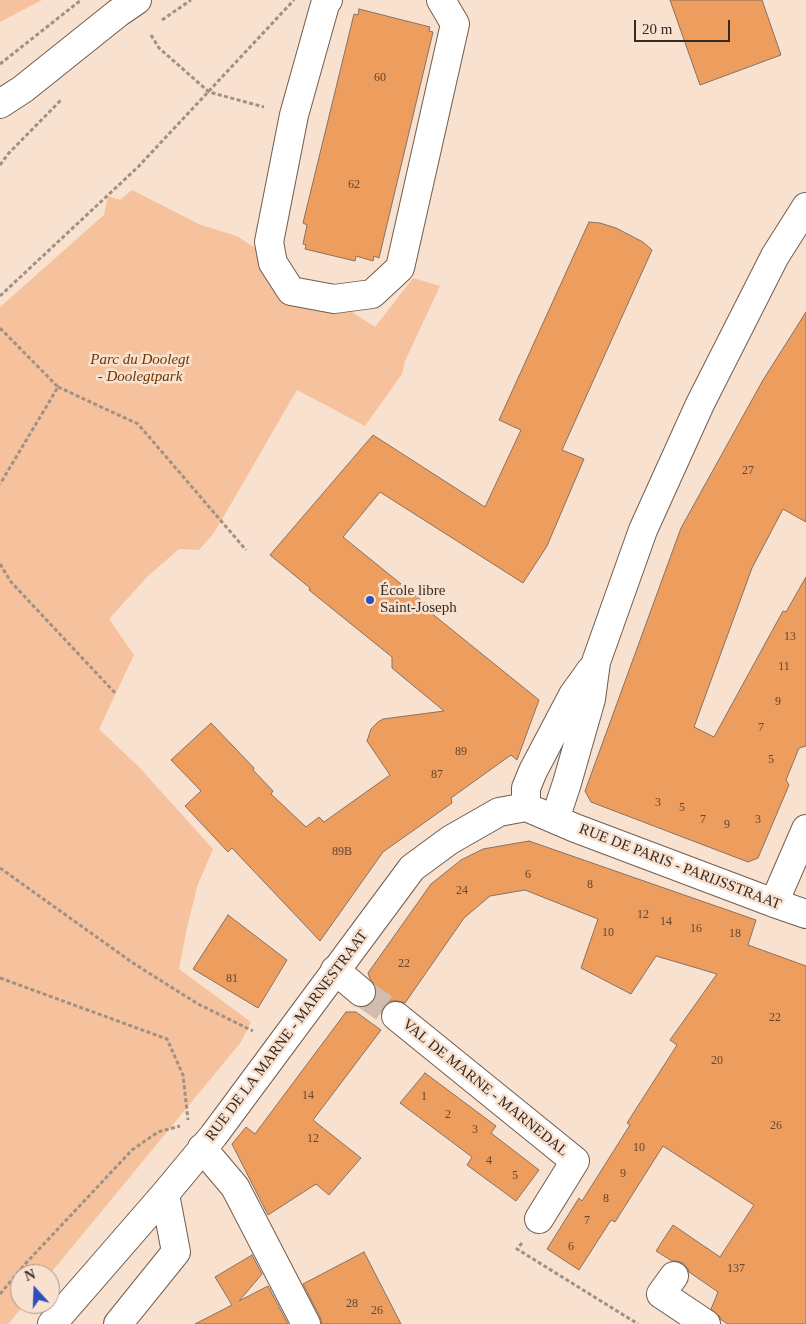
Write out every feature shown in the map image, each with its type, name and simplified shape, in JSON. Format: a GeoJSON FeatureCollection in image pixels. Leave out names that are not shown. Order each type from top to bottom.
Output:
{"type":"FeatureCollection","features":[{"type":"Feature","properties":{"kind":"street"},"geometry":{"type":"LineString","coordinates":[[0,104],[23,89],[137,0]]}},
{"type":"Feature","properties":{"kind":"street"},"geometry":{"type":"LineString","coordinates":[[328,0],[326,1],[294,115],[269,242],[273,262],[291,291],[334,299],[372,294],[400,268],[455,24],[441,0]]}},
{"type":"Feature","properties":{"kind":"street"},"geometry":{"type":"LineString","coordinates":[[0,123],[23,89]]}},
{"type":"Feature","properties":{"kind":"street"},"geometry":{"type":"LineString","coordinates":[[596,662],[573,695],[526,788],[526,807],[555,820],[591,699],[596,662],[643,530],[700,404],[775,256],[806,207]]}},
{"type":"Feature","properties":{"kind":"street","name":"RUE DE LA MARNE - MARNESTRAAT"},"geometry":{"type":"LineString","coordinates":[[52,1324],[214,1135],[412,868],[450,840],[499,812],[526,807]]}},
{"type":"Feature","properties":{"kind":"street","name":"RUE DE PARIS - PARIJSSTRAAT"},"geometry":{"type":"LineString","coordinates":[[555,820],[806,914]]}},
{"type":"Feature","properties":{"kind":"street"},"geometry":{"type":"LineString","coordinates":[[774,903],[806,829]]}},
{"type":"Feature","properties":{"kind":"street"},"geometry":{"type":"LineString","coordinates":[[335,970],[362,992]]}},
{"type":"Feature","properties":{"kind":"street","name":"VAL DE MARNE - MARNEDAL"},"geometry":{"type":"LineString","coordinates":[[396,1016],[575,1160],[539,1219]]}},
{"type":"Feature","properties":{"kind":"street"},"geometry":{"type":"LineString","coordinates":[[202,1148],[236,1187],[306,1324]]}},
{"type":"Feature","properties":{"kind":"street"},"geometry":{"type":"LineString","coordinates":[[118,1324],[176,1252],[165,1194]]}},
{"type":"Feature","properties":{"kind":"street"},"geometry":{"type":"LineString","coordinates":[[674,1276],[661,1294],[706,1324]]}},
{"type":"Feature","properties":{"kind":"path"},"geometry":{"type":"LineString","coordinates":[[0,64],[81,0]]}},
{"type":"Feature","properties":{"kind":"path"},"geometry":{"type":"LineString","coordinates":[[155,24],[191,0]]}},
{"type":"Feature","properties":{"kind":"path"},"geometry":{"type":"LineString","coordinates":[[0,296],[138,167],[294,0]]}},
{"type":"Feature","properties":{"kind":"path"},"geometry":{"type":"LineString","coordinates":[[151,35],[159,48],[209,92],[294,115]]}},
{"type":"Feature","properties":{"kind":"path"},"geometry":{"type":"LineString","coordinates":[[0,165],[8,154],[65,96]]}},
{"type":"Feature","properties":{"kind":"path"},"geometry":{"type":"LineString","coordinates":[[0,328],[58,387],[138,424],[246,550]]}},
{"type":"Feature","properties":{"kind":"path"},"geometry":{"type":"LineString","coordinates":[[0,484],[58,387]]}},
{"type":"Feature","properties":{"kind":"path"},"geometry":{"type":"LineString","coordinates":[[0,564],[11,582],[116,694]]}},
{"type":"Feature","properties":{"kind":"path"},"geometry":{"type":"LineString","coordinates":[[0,868],[134,963],[198,1004],[281,1044]]}},
{"type":"Feature","properties":{"kind":"path"},"geometry":{"type":"LineString","coordinates":[[0,978],[167,1039],[183,1075],[188,1123]]}},
{"type":"Feature","properties":{"kind":"path"},"geometry":{"type":"LineString","coordinates":[[0,1294],[26,1263],[132,1150],[158,1132],[181,1125]]}},
{"type":"Feature","properties":{"kind":"path"},"geometry":{"type":"LineString","coordinates":[[539,1219],[517,1249],[638,1324]]}},
{"type":"Feature","properties":{"kind":"green space"},"geometry":{"type":"Polygon","coordinates":[[[0,0],[42,0],[0,22],[0,0]]]}},
{"type":"Feature","properties":{"kind":"green space","name":"Parc du Doolegt - Doolegtpark"},"geometry":{"type":"Polygon","coordinates":[[[132,190],[201,225],[237,236],[375,327],[413,278],[440,286],[405,361],[402,374],[365,426],[297,390],[214,533],[199,550],[179,549],[148,576],[109,619],[134,655],[99,729],[139,767],[213,849],[197,887],[179,969],[251,1022],[241,1042],[58,1264],[10,1264],[10,1314],[16,1314],[8,1324],[0,1324],[0,307],[104,215],[108,196],[120,200],[132,190]]]}},
{"type":"Feature","properties":{"kind":"building"},"geometry":{"type":"Polygon","coordinates":[[[670,0],[762,0],[781,55],[700,85],[670,0]]]}},
{"type":"Feature","properties":{"kind":"building"},"geometry":{"type":"Polygon","coordinates":[[[359,9],[430,27],[429,31],[433,32],[379,258],[374,256],[373,261],[356,256],[355,261],[305,249],[306,245],[303,244],[307,225],[303,223],[354,14],[358,15],[359,9]]]}},
{"type":"Feature","properties":{"kind":"building"},"geometry":{"type":"Polygon","coordinates":[[[589,222],[616,228],[643,242],[652,250],[562,450],[584,459],[547,546],[523,583],[380,492],[343,537],[432,609],[430,612],[539,700],[517,760],[511,755],[451,798],[452,803],[383,852],[320,941],[232,848],[228,852],[185,806],[201,791],[171,760],[211,723],[254,768],[253,770],[273,791],[271,794],[306,827],[319,817],[324,822],[390,775],[367,741],[371,729],[378,722],[383,719],[444,711],[392,668],[392,657],[309,590],[310,588],[270,555],[373,435],[485,507],[521,430],[499,420],[589,222]]]}},
{"type":"Feature","properties":{"kind":"building"},"geometry":{"type":"Polygon","coordinates":[[[806,312],[806,522],[783,509],[752,568],[694,727],[714,737],[783,611],[786,612],[806,577],[806,746],[799,748],[786,780],[789,785],[758,858],[748,862],[591,802],[585,791],[681,528],[763,380],[806,312]]]}},
{"type":"Feature","properties":{"kind":"building"},"geometry":{"type":"Polygon","coordinates":[[[529,841],[756,920],[748,945],[806,966],[806,1324],[728,1324],[720,1319],[711,1309],[718,1292],[689,1272],[683,1263],[672,1261],[656,1251],[673,1225],[720,1257],[754,1205],[663,1146],[615,1222],[611,1220],[579,1270],[547,1249],[579,1198],[582,1201],[630,1125],[627,1123],[677,1045],[670,1040],[717,974],[656,956],[631,994],[581,968],[598,919],[525,890],[490,896],[464,918],[405,1003],[391,1001],[383,1007],[375,998],[376,987],[368,973],[431,884],[461,860],[483,849],[529,841]]]}},
{"type":"Feature","properties":{"kind":"building"},"geometry":{"type":"Polygon","coordinates":[[[228,915],[287,960],[258,1008],[193,969],[228,915]]]}},
{"type":"Feature","properties":{"kind":"building"},"geometry":{"type":"Polygon","coordinates":[[[346,1012],[356,1012],[381,1030],[313,1120],[361,1158],[329,1195],[316,1184],[268,1215],[232,1144],[246,1127],[255,1134],[346,1012]]]}},
{"type":"Feature","properties":{"kind":"building"},"geometry":{"type":"Polygon","coordinates":[[[425,1073],[496,1126],[491,1133],[539,1170],[516,1201],[467,1165],[472,1157],[400,1103],[425,1073]]]}},
{"type":"Feature","properties":{"kind":"building"},"geometry":{"type":"Polygon","coordinates":[[[364,1252],[401,1324],[322,1324],[303,1284],[364,1252]]]}},
{"type":"Feature","properties":{"kind":"building"},"geometry":{"type":"Polygon","coordinates":[[[252,1255],[262,1274],[239,1301],[268,1286],[288,1324],[195,1324],[232,1305],[215,1277],[252,1255]]]}},
{"type":"Feature","properties":{"kind":"tunnel"},"geometry":{"type":"LineString","coordinates":[[361,992],[396,1016]]}},
{"type":"Feature","properties":{"kind":"place","name":"École libre Saint-Joseph"},"geometry":{"type":"Point","coordinates":[370,600]}}]}
